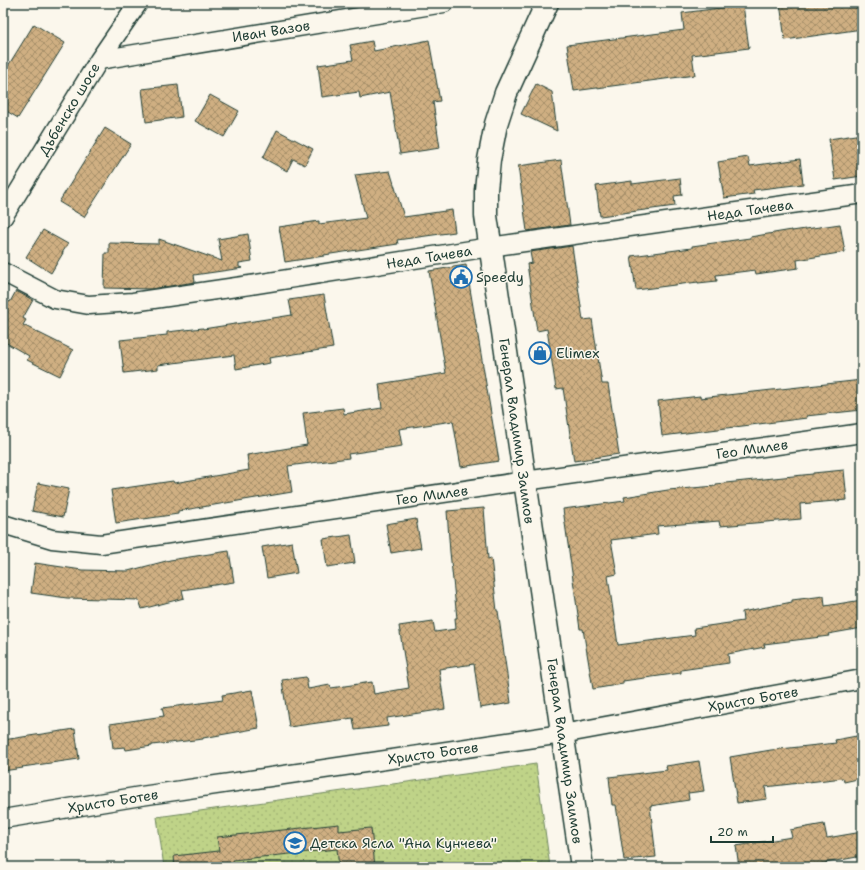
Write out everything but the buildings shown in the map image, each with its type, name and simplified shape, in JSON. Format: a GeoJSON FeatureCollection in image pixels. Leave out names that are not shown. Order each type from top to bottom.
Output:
{"type":"FeatureCollection","features":[{"type":"Feature","properties":{"kind":"street","name":"Дъбенско шосе"},"geometry":{"type":"LineString","coordinates":[[3,217],[99,60],[138,3]]}},
{"type":"Feature","properties":{"kind":"street","name":"Иван Вазов"},"geometry":{"type":"LineString","coordinates":[[99,60],[444,3]]}},
{"type":"Feature","properties":{"kind":"street","name":"Генерал Владимир Заимов"},"geometry":{"type":"LineString","coordinates":[[547,3],[506,92],[496,124],[489,160],[486,190],[486,216],[582,867]]}},
{"type":"Feature","properties":{"kind":"street","name":"Неда Тачева"},"geometry":{"type":"LineString","coordinates":[[3,272],[55,299],[89,306],[133,302],[490,247],[862,194]]}},
{"type":"Feature","properties":{"kind":"street","name":"Гео Милев"},"geometry":{"type":"LineString","coordinates":[[3,524],[52,539],[101,544],[862,433]]}},
{"type":"Feature","properties":{"kind":"street","name":"Христо Ботев"},"geometry":{"type":"LineString","coordinates":[[3,819],[141,796],[562,734],[862,679]]}},
{"type":"Feature","properties":{"kind":"green space"},"geometry":{"type":"Polygon","coordinates":[[[536,764],[550,867],[164,867],[157,817],[536,764]]]}},
{"type":"Feature","properties":{"kind":"place","name":"Speedy"},"geometry":{"type":"Point","coordinates":[461,277]}},
{"type":"Feature","properties":{"kind":"place","name":"Elimex"},"geometry":{"type":"Point","coordinates":[540,353]}},
{"type":"Feature","properties":{"kind":"place","name":"Детска Ясла \"Ана Кунчева\""},"geometry":{"type":"Point","coordinates":[295,843]}}]}
